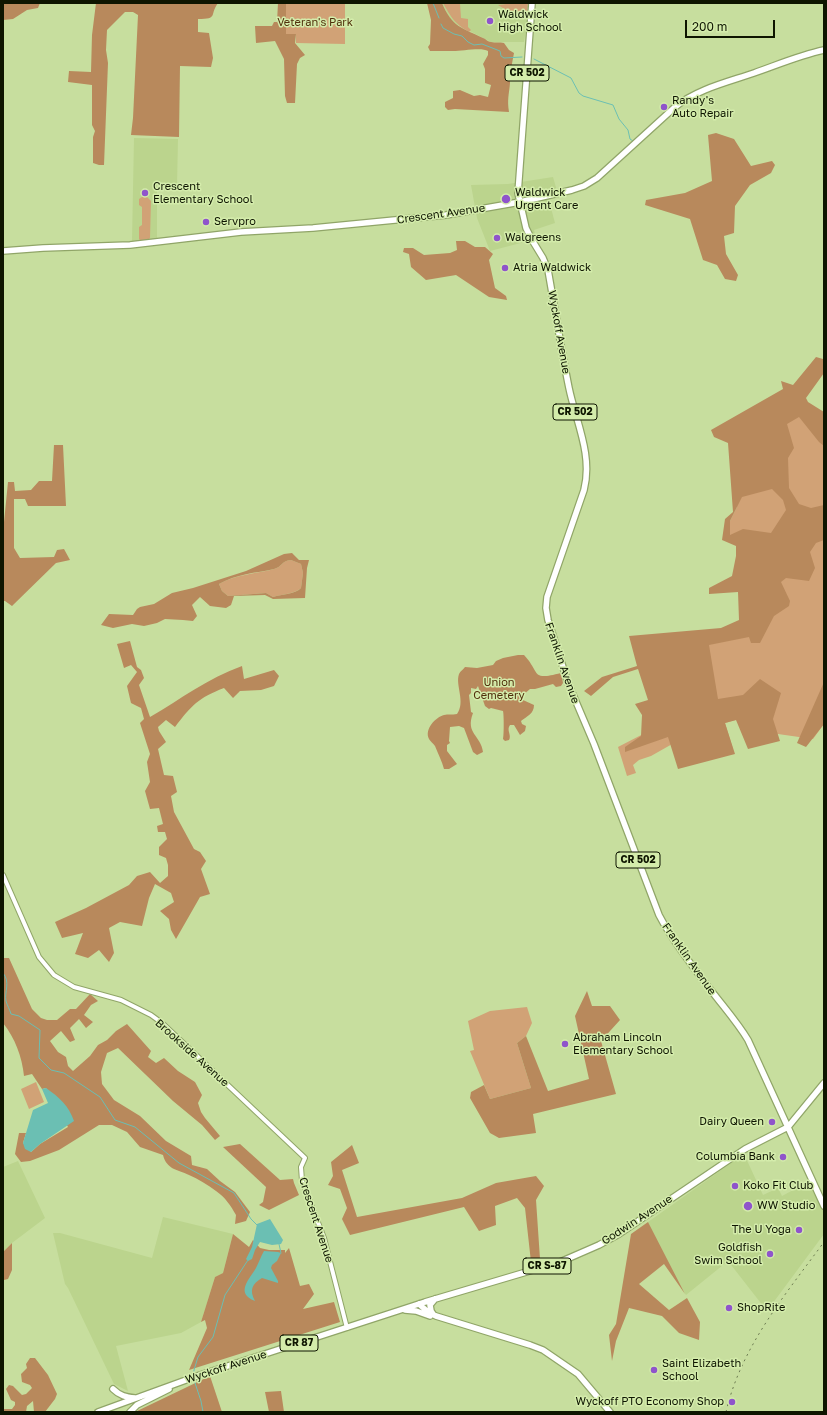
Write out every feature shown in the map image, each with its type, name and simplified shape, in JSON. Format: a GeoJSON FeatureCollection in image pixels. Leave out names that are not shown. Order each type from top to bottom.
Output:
{"type":"FeatureCollection","features":[{"type":"Feature","properties":{"kind":"main road","name":"Wyckoff Avenue"},"geometry":{"type":"LineString","coordinates":[[532,3],[518,188],[528,234],[543,258],[548,270],[569,388],[585,451],[587,466],[584,490],[550,587]]}},
{"type":"Feature","properties":{"kind":"main road","name":"Crescent Avenue"},"geometry":{"type":"LineString","coordinates":[[3,251],[43,248],[103,247],[241,232],[313,228],[439,216],[520,202],[572,190],[591,182],[681,103],[693,96],[733,80],[824,50]]}},
{"type":"Feature","properties":{"kind":"main road","name":"Franklin Avenue"},"geometry":{"type":"LineString","coordinates":[[550,587],[546,605],[548,620],[568,683],[594,744],[659,915],[672,936],[743,1032],[824,1206]]}},
{"type":"Feature","properties":{"kind":"main road","name":"Godwin Avenue"},"geometry":{"type":"LineString","coordinates":[[419,1304],[560,1262],[620,1234],[754,1144],[788,1127],[824,1082]]}},
{"type":"Feature","properties":{"kind":"main road"},"geometry":{"type":"LineString","coordinates":[[435,1315],[431,1311],[430,1305],[436,1299]]}},
{"type":"Feature","properties":{"kind":"main road","name":"Wyckoff Avenue"},"geometry":{"type":"LineString","coordinates":[[98,1412],[194,1377],[419,1304],[428,1312],[435,1315],[526,1343],[542,1350],[578,1374],[610,1412]]}},
{"type":"Feature","properties":{"kind":"main road","name":"Wyckoff Avenue"},"geometry":{"type":"LineString","coordinates":[[401,1310],[416,1311],[432,1316],[435,1315]]}},
{"type":"Feature","properties":{"kind":"main road"},"geometry":{"type":"LineString","coordinates":[[130,1412],[137,1405],[168,1390],[180,1382]]}},
{"type":"Feature","properties":{"kind":"main road"},"geometry":{"type":"LineString","coordinates":[[113,1390],[124,1397],[137,1398]]}},
{"type":"Feature","properties":{"kind":"street","name":"Brookside Avenue"},"geometry":{"type":"LineString","coordinates":[[3,875],[37,954],[48,970],[67,983],[121,1000],[151,1015],[162,1023],[305,1158]]}},
{"type":"Feature","properties":{"kind":"street","name":"Crescent Avenue"},"geometry":{"type":"LineString","coordinates":[[305,1158],[301,1167],[302,1181],[324,1238],[347,1328]]}},
{"type":"Feature","properties":{"kind":"shaded area","name":"Waldwick High School"},"geometry":{"type":"Polygon","coordinates":[[[442,3],[528,3],[524,42],[491,42],[456,24],[450,19],[442,3]]]}},
{"type":"Feature","properties":{"kind":"shaded area","name":"Crescent Elementary School"},"geometry":{"type":"Polygon","coordinates":[[[134,138],[178,139],[177,185],[157,184],[157,240],[132,241],[134,138]]]}},
{"type":"Feature","properties":{"kind":"shaded area"},"geometry":{"type":"Polygon","coordinates":[[[553,177],[557,191],[547,193],[555,223],[534,230],[536,239],[490,251],[477,218],[471,185],[508,184],[553,177]]]}},
{"type":"Feature","properties":{"kind":"shaded area"},"geometry":{"type":"Polygon","coordinates":[[[744,1154],[763,1195],[778,1188],[782,1196],[808,1182],[824,1212],[824,1234],[767,1311],[728,1261],[686,1295],[668,1268],[648,1222],[744,1154]]]}},
{"type":"Feature","properties":{"kind":"shaded area"},"geometry":{"type":"Polygon","coordinates":[[[18,1161],[45,1218],[12,1243],[3,1252],[3,1167],[18,1161]]]}},
{"type":"Feature","properties":{"kind":"shaded area"},"geometry":{"type":"Polygon","coordinates":[[[163,1217],[233,1234],[223,1273],[215,1277],[201,1322],[181,1333],[116,1346],[128,1391],[114,1384],[65,1284],[53,1233],[60,1233],[152,1258],[163,1217]]]}},
{"type":"Feature","properties":{"kind":"green space"},"geometry":{"type":"Polygon","coordinates":[[[3,3],[40,3],[38,8],[27,10],[13,19],[3,20],[3,3]]]}},
{"type":"Feature","properties":{"kind":"green space"},"geometry":{"type":"Polygon","coordinates":[[[96,3],[218,3],[211,17],[198,19],[198,32],[209,33],[213,58],[211,67],[180,66],[179,137],[131,135],[138,15],[133,12],[125,12],[107,30],[106,50],[108,63],[104,165],[93,163],[93,137],[95,131],[92,125],[92,85],[68,82],[69,71],[91,72],[92,35],[96,3]]]}},
{"type":"Feature","properties":{"kind":"green space"},"geometry":{"type":"Polygon","coordinates":[[[278,3],[286,3],[286,34],[296,34],[295,43],[305,55],[300,58],[297,64],[295,103],[287,103],[285,96],[284,59],[275,41],[256,43],[255,26],[272,26],[274,22],[277,22],[278,3]]]}},
{"type":"Feature","properties":{"kind":"green space","name":"Veteran's Park"},"geometry":{"type":"Polygon","coordinates":[[[286,3],[345,3],[345,44],[296,43],[296,34],[286,34],[286,3]]]}},
{"type":"Feature","properties":{"kind":"green space"},"geometry":{"type":"Polygon","coordinates":[[[427,3],[442,3],[450,17],[458,26],[484,38],[489,42],[504,43],[509,50],[514,53],[508,97],[509,112],[455,109],[448,110],[445,107],[445,102],[453,98],[453,91],[460,90],[474,96],[480,95],[488,97],[491,85],[485,83],[485,69],[483,64],[488,55],[488,51],[477,49],[430,51],[428,47],[430,44],[431,20],[427,3]]]}},
{"type":"Feature","properties":{"kind":"green space"},"geometry":{"type":"Polygon","coordinates":[[[443,3],[460,3],[461,18],[468,19],[468,27],[471,30],[469,32],[453,19],[443,3]]]}},
{"type":"Feature","properties":{"kind":"green space"},"geometry":{"type":"Polygon","coordinates":[[[528,3],[527,14],[513,14],[498,5],[528,3]]]}},
{"type":"Feature","properties":{"kind":"green space"},"geometry":{"type":"Polygon","coordinates":[[[716,133],[734,139],[751,166],[772,161],[775,165],[771,173],[750,185],[735,206],[734,233],[724,236],[726,254],[738,275],[736,281],[725,279],[717,265],[703,260],[690,219],[645,205],[646,200],[685,193],[712,181],[708,135],[716,133]]]}},
{"type":"Feature","properties":{"kind":"green space"},"geometry":{"type":"Polygon","coordinates":[[[142,197],[147,197],[151,201],[150,238],[147,241],[142,242],[139,239],[139,227],[142,225],[142,207],[139,205],[139,199],[142,197]]]}},
{"type":"Feature","properties":{"kind":"green space"},"geometry":{"type":"Polygon","coordinates":[[[456,241],[465,241],[475,247],[485,247],[493,254],[489,260],[495,288],[506,296],[507,300],[489,297],[456,275],[426,280],[411,267],[409,254],[403,252],[404,248],[413,248],[424,255],[450,253],[457,250],[456,241]]]}},
{"type":"Feature","properties":{"kind":"green space"},"geometry":{"type":"Polygon","coordinates":[[[816,357],[823,359],[824,373],[806,398],[808,402],[824,412],[824,446],[799,417],[787,424],[794,448],[788,458],[789,488],[799,504],[811,508],[824,505],[824,540],[816,543],[810,552],[815,568],[809,581],[786,578],[781,582],[790,601],[789,606],[774,616],[760,643],[751,643],[749,637],[709,645],[718,699],[743,695],[760,679],[781,693],[773,719],[780,741],[748,749],[736,720],[725,723],[735,754],[678,769],[668,737],[625,752],[625,747],[641,736],[642,715],[635,704],[648,700],[638,669],[613,677],[591,696],[584,691],[602,677],[637,666],[629,636],[721,628],[739,620],[738,592],[709,594],[709,588],[732,576],[736,556],[736,546],[722,540],[725,519],[733,512],[728,443],[714,437],[711,430],[783,389],[781,381],[793,385],[816,357]],[[772,489],[742,497],[730,521],[730,535],[743,529],[771,533],[786,510],[783,500],[772,489]]]}},
{"type":"Feature","properties":{"kind":"green space"},"geometry":{"type":"Polygon","coordinates":[[[810,413],[824,417],[824,724],[813,739],[771,733],[736,720],[725,723],[733,749],[674,743],[651,756],[639,760],[633,765],[636,773],[627,776],[618,747],[647,732],[642,708],[718,635],[743,625],[738,532],[730,536],[730,521],[737,507],[734,428],[810,413]]]}},
{"type":"Feature","properties":{"kind":"green space"},"geometry":{"type":"Polygon","coordinates":[[[54,445],[63,445],[66,506],[28,506],[25,499],[14,499],[14,548],[20,558],[54,557],[57,550],[64,549],[70,560],[56,563],[12,606],[3,601],[3,532],[8,482],[14,482],[15,491],[31,490],[39,481],[52,481],[54,445]]]}},
{"type":"Feature","properties":{"kind":"green space"},"geometry":{"type":"Polygon","coordinates":[[[292,553],[299,560],[309,560],[305,598],[273,599],[265,595],[234,596],[231,605],[226,608],[210,606],[200,597],[192,605],[197,616],[193,621],[165,619],[157,623],[144,626],[132,624],[113,628],[101,625],[109,614],[133,615],[140,607],[154,604],[172,593],[246,571],[284,554],[292,553]],[[291,560],[274,569],[239,576],[219,584],[222,591],[228,596],[266,593],[273,597],[288,594],[296,592],[301,588],[303,573],[301,564],[291,560]]]}},
{"type":"Feature","properties":{"kind":"green space"},"geometry":{"type":"Polygon","coordinates":[[[291,560],[301,564],[303,573],[301,588],[292,593],[273,597],[266,593],[228,596],[222,591],[219,584],[239,576],[274,569],[291,560]]]}},
{"type":"Feature","properties":{"kind":"green space"},"geometry":{"type":"Polygon","coordinates":[[[130,641],[137,667],[141,670],[144,678],[139,685],[150,717],[218,676],[242,666],[244,679],[274,670],[279,676],[274,686],[261,690],[240,691],[233,698],[224,688],[208,695],[196,703],[175,727],[166,720],[158,727],[166,742],[158,749],[164,775],[173,776],[177,792],[171,796],[174,812],[194,849],[200,852],[206,861],[201,869],[210,894],[200,897],[176,939],[171,930],[169,919],[160,911],[174,902],[171,893],[155,884],[149,898],[142,926],[120,922],[109,928],[114,953],[109,962],[99,950],[88,958],[75,954],[83,933],[62,938],[55,922],[86,908],[129,885],[137,876],[150,872],[160,883],[168,876],[168,865],[166,858],[159,855],[159,847],[167,839],[165,832],[158,832],[157,826],[163,824],[159,808],[150,809],[145,791],[150,782],[147,762],[150,754],[140,723],[144,719],[141,708],[131,703],[127,686],[137,672],[131,665],[124,668],[117,644],[130,641]]]}},
{"type":"Feature","properties":{"kind":"green space","name":"Union Cemetery"},"geometry":{"type":"Polygon","coordinates":[[[524,655],[540,676],[561,673],[563,683],[561,686],[556,687],[553,684],[530,689],[523,695],[523,700],[534,705],[533,711],[521,721],[522,724],[526,726],[525,731],[520,735],[514,725],[510,725],[510,738],[509,740],[505,741],[503,739],[503,711],[491,708],[489,709],[485,706],[478,686],[476,689],[471,688],[471,693],[469,695],[471,712],[473,713],[471,726],[482,746],[483,752],[477,755],[473,752],[464,728],[459,726],[450,727],[450,743],[447,745],[447,751],[457,764],[449,769],[444,769],[435,746],[429,739],[428,731],[434,721],[438,718],[441,716],[457,714],[460,709],[461,699],[458,678],[460,673],[465,667],[477,668],[493,665],[496,661],[503,658],[524,655]]]}},
{"type":"Feature","properties":{"kind":"green space"},"geometry":{"type":"Polygon","coordinates":[[[824,682],[824,724],[806,747],[797,743],[824,682]]]}},
{"type":"Feature","properties":{"kind":"green space"},"geometry":{"type":"Polygon","coordinates":[[[3,958],[9,958],[32,1009],[41,1018],[47,1020],[57,1020],[70,1009],[76,1009],[90,994],[98,1001],[91,1005],[84,1015],[93,1022],[86,1028],[79,1019],[70,1028],[75,1040],[70,1042],[61,1031],[50,1041],[58,1052],[66,1057],[68,1066],[73,1071],[90,1056],[98,1045],[107,1040],[116,1031],[127,1024],[151,1051],[148,1057],[156,1063],[164,1058],[178,1071],[195,1082],[202,1095],[198,1103],[201,1112],[220,1136],[215,1140],[202,1125],[173,1101],[118,1048],[107,1053],[101,1072],[102,1084],[114,1100],[140,1116],[166,1141],[191,1156],[192,1165],[207,1169],[235,1192],[250,1212],[246,1221],[235,1224],[236,1215],[228,1202],[219,1193],[196,1178],[173,1168],[167,1164],[163,1155],[140,1147],[127,1132],[112,1125],[99,1125],[59,1150],[30,1161],[21,1162],[15,1154],[19,1133],[26,1133],[23,1143],[31,1152],[40,1144],[68,1127],[46,1088],[42,1089],[32,1074],[24,1076],[22,1062],[17,1048],[3,1023],[3,958]]]}},
{"type":"Feature","properties":{"kind":"green space"},"geometry":{"type":"Polygon","coordinates":[[[587,991],[592,1006],[610,1006],[620,1020],[601,1041],[616,1094],[533,1114],[536,1133],[499,1138],[490,1133],[470,1098],[471,1092],[484,1085],[490,1099],[531,1088],[517,1043],[526,1036],[548,1091],[589,1079],[575,1016],[587,991]]]}},
{"type":"Feature","properties":{"kind":"green space"},"geometry":{"type":"Polygon","coordinates":[[[527,1007],[532,1023],[526,1036],[517,1043],[531,1088],[490,1099],[470,1051],[474,1050],[468,1021],[490,1011],[527,1007]]]}},
{"type":"Feature","properties":{"kind":"green space"},"geometry":{"type":"Polygon","coordinates":[[[36,1082],[44,1102],[29,1109],[21,1089],[36,1082]]]}},
{"type":"Feature","properties":{"kind":"green space"},"geometry":{"type":"Polygon","coordinates":[[[240,1144],[280,1180],[293,1179],[299,1195],[269,1210],[259,1205],[263,1202],[266,1187],[223,1147],[240,1144]]]}},
{"type":"Feature","properties":{"kind":"green space"},"geometry":{"type":"Polygon","coordinates":[[[352,1145],[359,1163],[342,1170],[357,1217],[462,1198],[496,1183],[536,1176],[544,1186],[536,1200],[540,1259],[531,1262],[525,1208],[517,1198],[495,1206],[496,1225],[479,1231],[464,1207],[350,1235],[342,1219],[347,1208],[340,1189],[328,1185],[333,1176],[331,1162],[352,1145]]]}},
{"type":"Feature","properties":{"kind":"green space"},"geometry":{"type":"Polygon","coordinates":[[[648,1222],[685,1294],[664,1264],[639,1284],[669,1310],[687,1298],[700,1322],[699,1340],[679,1333],[662,1316],[629,1308],[616,1341],[612,1361],[609,1335],[616,1324],[631,1234],[648,1222]]]}},
{"type":"Feature","properties":{"kind":"green space"},"geometry":{"type":"Polygon","coordinates":[[[233,1234],[249,1247],[253,1240],[260,1248],[269,1250],[285,1250],[285,1253],[289,1248],[300,1286],[309,1284],[314,1294],[303,1309],[334,1302],[340,1322],[189,1370],[207,1328],[205,1320],[201,1322],[215,1277],[223,1273],[233,1234]]]}},
{"type":"Feature","properties":{"kind":"green space"},"geometry":{"type":"Polygon","coordinates":[[[12,1243],[12,1270],[8,1279],[4,1280],[3,1252],[12,1243]]]}},
{"type":"Feature","properties":{"kind":"green space"},"geometry":{"type":"Polygon","coordinates":[[[30,1358],[35,1358],[48,1375],[57,1394],[55,1399],[45,1412],[34,1412],[33,1401],[27,1406],[26,1412],[3,1412],[3,1409],[12,1409],[15,1405],[15,1402],[11,1400],[6,1389],[9,1385],[13,1386],[22,1395],[26,1394],[32,1388],[30,1385],[22,1382],[21,1374],[27,1368],[26,1364],[30,1358]]]}},
{"type":"Feature","properties":{"kind":"green space"},"geometry":{"type":"Polygon","coordinates":[[[210,1376],[222,1412],[135,1412],[210,1376]]]}},
{"type":"Feature","properties":{"kind":"green space"},"geometry":{"type":"Polygon","coordinates":[[[281,1391],[284,1412],[269,1412],[265,1392],[281,1391]]]}},
{"type":"Feature","properties":{"kind":"water"},"geometry":{"type":"Polygon","coordinates":[[[46,1088],[63,1102],[74,1121],[40,1144],[31,1152],[25,1149],[23,1143],[33,1110],[48,1103],[42,1089],[46,1088]]]}},
{"type":"Feature","properties":{"kind":"water"},"geometry":{"type":"Polygon","coordinates":[[[270,1219],[283,1240],[281,1244],[272,1245],[260,1242],[252,1259],[248,1261],[246,1259],[252,1247],[257,1224],[270,1219]]]}},
{"type":"Feature","properties":{"kind":"water"},"geometry":{"type":"Polygon","coordinates":[[[264,1251],[281,1253],[271,1268],[278,1283],[262,1278],[259,1280],[252,1288],[252,1294],[255,1301],[249,1298],[246,1294],[245,1286],[264,1251]]]}},
{"type":"Feature","properties":{"kind":"waterway"},"geometry":{"type":"LineString","coordinates":[[433,3],[439,18]]}},
{"type":"Feature","properties":{"kind":"waterway"},"geometry":{"type":"LineString","coordinates":[[441,24],[443,28],[454,34],[462,36],[474,45],[482,44],[500,51],[501,56],[504,58],[522,57]]}},
{"type":"Feature","properties":{"kind":"waterway"},"geometry":{"type":"LineString","coordinates":[[534,59],[571,78],[579,93],[583,96],[613,105],[619,119],[628,130],[630,139],[633,141]]}},
{"type":"Feature","properties":{"kind":"waterway"},"geometry":{"type":"LineString","coordinates":[[3,973],[7,980],[6,1001],[11,1014],[19,1016],[40,1030],[39,1058],[51,1070],[64,1073],[100,1097],[115,1120],[135,1127],[179,1163],[234,1193],[251,1219],[257,1225]]}},
{"type":"Feature","properties":{"kind":"waterway"},"geometry":{"type":"LineString","coordinates":[[279,1244],[281,1253]]}},
{"type":"Feature","properties":{"kind":"waterway"},"geometry":{"type":"LineString","coordinates":[[194,1375],[198,1357],[213,1337],[225,1295],[248,1260]]}},
{"type":"Feature","properties":{"kind":"waterway"},"geometry":{"type":"LineString","coordinates":[[194,1380],[203,1412]]}},
{"type":"Feature","properties":{"kind":"railway"},"geometry":{"type":"LineString","coordinates":[[726,1412],[742,1365],[753,1344],[766,1322],[824,1242]]}},
{"type":"Feature","properties":{"kind":"place","name":"Waldwick High School"},"geometry":{"type":"Point","coordinates":[490,21]}},
{"type":"Feature","properties":{"kind":"place","name":"Randy's Auto Repair"},"geometry":{"type":"Point","coordinates":[664,107]}},
{"type":"Feature","properties":{"kind":"place","name":"Crescent Elementary School"},"geometry":{"type":"Point","coordinates":[145,193]}},
{"type":"Feature","properties":{"kind":"place","name":"Waldwick Urgent Care"},"geometry":{"type":"Point","coordinates":[506,199]}},
{"type":"Feature","properties":{"kind":"place","name":"Servpro"},"geometry":{"type":"Point","coordinates":[206,222]}},
{"type":"Feature","properties":{"kind":"place","name":"Walgreens"},"geometry":{"type":"Point","coordinates":[497,238]}},
{"type":"Feature","properties":{"kind":"place","name":"Atria Waldwick"},"geometry":{"type":"Point","coordinates":[505,268]}},
{"type":"Feature","properties":{"kind":"place","name":"Abraham Lincoln Elementary School"},"geometry":{"type":"Point","coordinates":[565,1044]}},
{"type":"Feature","properties":{"kind":"place","name":"Dairy Queen"},"geometry":{"type":"Point","coordinates":[772,1122]}},
{"type":"Feature","properties":{"kind":"place","name":"Columbia Bank"},"geometry":{"type":"Point","coordinates":[783,1157]}},
{"type":"Feature","properties":{"kind":"place","name":"Koko Fit Club"},"geometry":{"type":"Point","coordinates":[735,1186]}},
{"type":"Feature","properties":{"kind":"place","name":"WW Studio"},"geometry":{"type":"Point","coordinates":[748,1206]}},
{"type":"Feature","properties":{"kind":"place","name":"The U Yoga"},"geometry":{"type":"Point","coordinates":[799,1230]}},
{"type":"Feature","properties":{"kind":"place","name":"Goldfish Swim School"},"geometry":{"type":"Point","coordinates":[770,1254]}},
{"type":"Feature","properties":{"kind":"place","name":"ShopRite"},"geometry":{"type":"Point","coordinates":[729,1308]}},
{"type":"Feature","properties":{"kind":"place","name":"Saint Elizabeth School"},"geometry":{"type":"Point","coordinates":[654,1370]}},
{"type":"Feature","properties":{"kind":"place","name":"Wyckoff PTO Economy Shop"},"geometry":{"type":"Point","coordinates":[732,1402]}}]}
